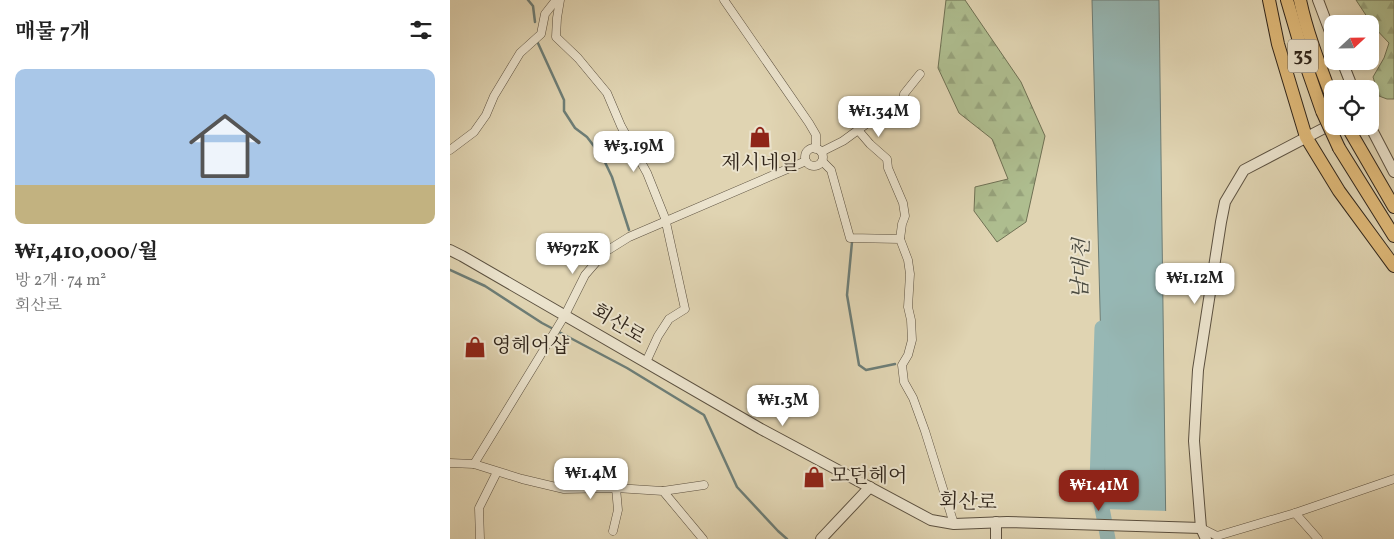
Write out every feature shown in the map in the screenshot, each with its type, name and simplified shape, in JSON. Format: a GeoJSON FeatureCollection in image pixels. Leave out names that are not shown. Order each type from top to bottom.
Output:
{"type":"FeatureCollection","features":[{"type":"Feature","properties":{"kind":"highway"},"geometry":{"type":"LineString","coordinates":[[1269,0],[1278,44],[1306,137],[1339,191],[1394,266]]}},
{"type":"Feature","properties":{"kind":"highway","name":"35"},"geometry":{"type":"LineString","coordinates":[[1286,0],[1322,111],[1340,148],[1394,236]]}},
{"type":"Feature","properties":{"kind":"highway"},"geometry":{"type":"LineString","coordinates":[[1300,0],[1325,80]]}},
{"type":"Feature","properties":{"kind":"highway"},"geometry":{"type":"LineString","coordinates":[[1352,135],[1394,207]]}},
{"type":"Feature","properties":{"kind":"street"},"geometry":{"type":"LineString","coordinates":[[451,146],[474,132],[486,115],[494,96],[520,53],[541,34],[545,14],[556,0]]}},
{"type":"Feature","properties":{"kind":"street"},"geometry":{"type":"LineString","coordinates":[[560,0],[556,37],[578,58],[607,93],[621,126],[647,173],[666,222],[686,309],[669,319],[658,336],[646,362]]}},
{"type":"Feature","properties":{"kind":"street"},"geometry":{"type":"LineString","coordinates":[[724,0],[816,135],[823,158],[822,161],[831,170],[850,238],[900,240]]}},
{"type":"Feature","properties":{"kind":"street"},"geometry":{"type":"LineString","coordinates":[[1318,0],[1324,16]]}},
{"type":"Feature","properties":{"kind":"street"},"geometry":{"type":"LineString","coordinates":[[822,161],[816,166],[810,165],[806,161],[806,152],[811,149],[819,150],[843,141],[884,111],[900,107],[904,102],[904,94],[920,74]]}},
{"type":"Feature","properties":{"kind":"street"},"geometry":{"type":"LineString","coordinates":[[1206,539],[1202,528],[1194,441],[1198,370],[1225,202],[1244,170],[1324,128]]}},
{"type":"Feature","properties":{"kind":"street"},"geometry":{"type":"LineString","coordinates":[[858,130],[887,159],[888,168],[903,203],[905,216],[900,240],[908,260],[910,274],[908,307],[912,340],[908,355],[902,365],[904,382],[913,398],[922,423],[954,524]]}},
{"type":"Feature","properties":{"kind":"street"},"geometry":{"type":"LineString","coordinates":[[1375,135],[1394,172]]}},
{"type":"Feature","properties":{"kind":"street"},"geometry":{"type":"LineString","coordinates":[[474,464],[565,315],[585,275],[606,252],[629,237],[806,161]]}},
{"type":"Feature","properties":{"kind":"street","name":"회산로"},"geometry":{"type":"LineString","coordinates":[[450,250],[761,429],[931,520],[954,524],[1008,522],[1189,527],[1202,528],[1217,536],[1295,513],[1394,480]]}},
{"type":"Feature","properties":{"kind":"street"},"geometry":{"type":"LineString","coordinates":[[450,463],[474,464],[497,472],[564,489],[616,488],[663,491],[704,485]]}},
{"type":"Feature","properties":{"kind":"street"},"geometry":{"type":"LineString","coordinates":[[480,539],[479,508],[497,472]]}},
{"type":"Feature","properties":{"kind":"street"},"geometry":{"type":"LineString","coordinates":[[821,539],[870,487]]}},
{"type":"Feature","properties":{"kind":"street"},"geometry":{"type":"LineString","coordinates":[[614,531],[618,510],[616,488]]}},
{"type":"Feature","properties":{"kind":"street"},"geometry":{"type":"LineString","coordinates":[[663,491],[703,539]]}},
{"type":"Feature","properties":{"kind":"street"},"geometry":{"type":"LineString","coordinates":[[1295,513],[1318,539]]}},
{"type":"Feature","properties":{"kind":"street"},"geometry":{"type":"LineString","coordinates":[[996,522],[996,539]]}},
{"type":"Feature","properties":{"kind":"green space"},"geometry":{"type":"Polygon","coordinates":[[[946,0],[965,0],[1021,82],[1045,136],[1026,222],[997,242],[974,211],[975,187],[1008,179],[992,139],[959,113],[938,68],[946,0]]]}},
{"type":"Feature","properties":{"kind":"green space"},"geometry":{"type":"Polygon","coordinates":[[[1356,0],[1394,0],[1394,99],[1379,96],[1379,80],[1374,80],[1373,77],[1379,70],[1389,43],[1379,32],[1379,15],[1366,15],[1356,0]]]}},
{"type":"Feature","properties":{"kind":"water"},"geometry":{"type":"Polygon","coordinates":[[[1092,0],[1159,0],[1166,539],[1106,539],[1092,0]]]}},
{"type":"Feature","properties":{"kind":"pier"},"geometry":{"type":"Polygon","coordinates":[[[1103,509],[1168,511],[1168,539],[1103,539],[1103,509]]]}},
{"type":"Feature","properties":{"kind":"waterway"},"geometry":{"type":"LineString","coordinates":[[528,0],[533,6],[535,22]]}},
{"type":"Feature","properties":{"kind":"waterway"},"geometry":{"type":"LineString","coordinates":[[537,41],[564,100],[564,111],[575,128],[587,137],[603,158],[612,177],[629,230]]}},
{"type":"Feature","properties":{"kind":"waterway"},"geometry":{"type":"LineString","coordinates":[[852,242],[847,295],[859,365],[866,370],[895,364]]}},
{"type":"Feature","properties":{"kind":"waterway"},"geometry":{"type":"LineString","coordinates":[[450,270],[485,286],[542,323],[627,368],[704,415],[737,487],[787,539]]}},
{"type":"Feature","properties":{"kind":"waterway","name":"남대천"},"geometry":{"type":"LineString","coordinates":[[1102,328],[1097,482],[1108,539]]}},
{"type":"Feature","properties":{"kind":"place","name":"제시네일"},"geometry":{"type":"Point","coordinates":[760,137]}},
{"type":"Feature","properties":{"kind":"place","name":"영헤어샵"},"geometry":{"type":"Point","coordinates":[475,347]}},
{"type":"Feature","properties":{"kind":"place","name":"모던헤어"},"geometry":{"type":"Point","coordinates":[814,477]}}]}
